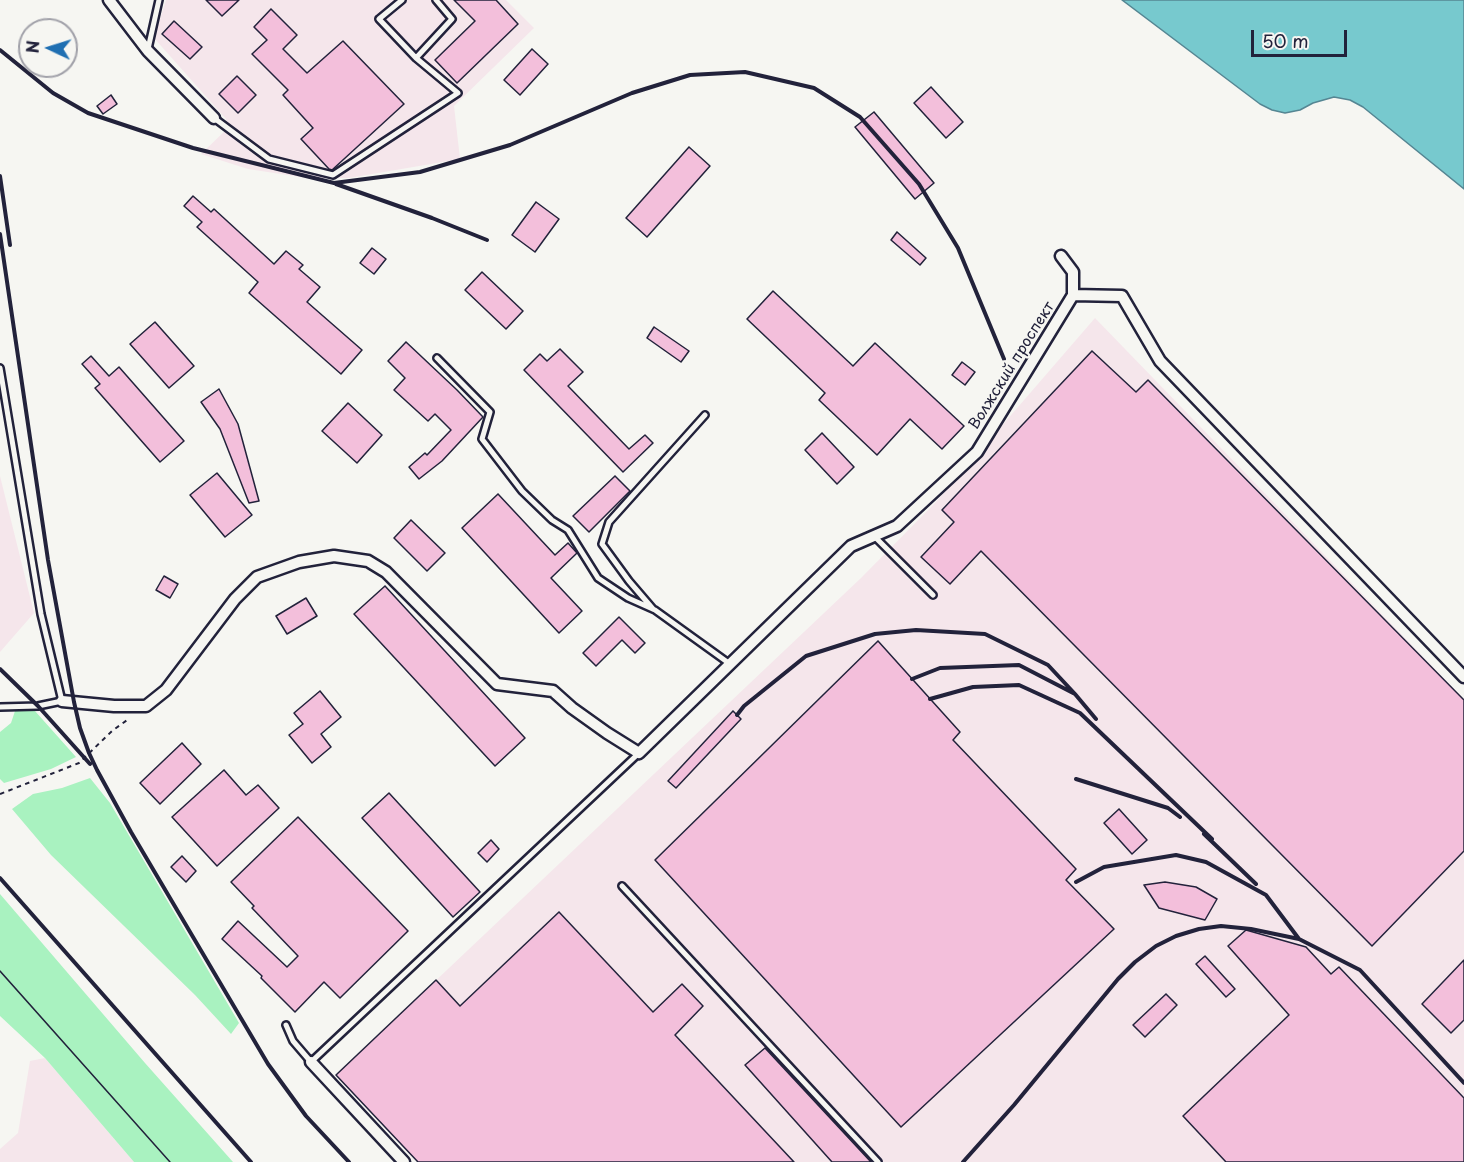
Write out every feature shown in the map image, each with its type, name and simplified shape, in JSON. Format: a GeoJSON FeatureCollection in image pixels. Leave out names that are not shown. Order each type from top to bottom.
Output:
{"type":"FeatureCollection","features":[{"type":"Feature","properties":{"kind":"street"},"geometry":{"type":"LineString","coordinates":[[109,0],[148,51],[214,118]]}},
{"type":"Feature","properties":{"kind":"street"},"geometry":{"type":"LineString","coordinates":[[1061,256],[1073,272],[1073,295]]}},
{"type":"Feature","properties":{"kind":"street","name":"Волжский проспект"},"geometry":{"type":"LineString","coordinates":[[639,753],[851,546],[897,526],[977,452],[1073,295],[1122,296],[1160,361],[1464,677]]}},
{"type":"Feature","properties":{"kind":"street"},"geometry":{"type":"LineString","coordinates":[[62,701],[114,706],[146,706],[166,690],[235,598],[256,577],[300,562],[334,556],[368,561],[386,572],[496,684],[553,691],[607,734],[639,753]]}},
{"type":"Feature","properties":{"kind":"street"},"geometry":{"type":"LineString","coordinates":[[311,1062],[404,1162]]}},
{"type":"Feature","properties":{"kind":"lane"},"geometry":{"type":"LineString","coordinates":[[148,51],[159,0]]}},
{"type":"Feature","properties":{"kind":"lane"},"geometry":{"type":"LineString","coordinates":[[214,118],[269,159],[333,175],[458,93],[416,58],[379,19],[402,0]]}},
{"type":"Feature","properties":{"kind":"lane"},"geometry":{"type":"LineString","coordinates":[[416,58],[452,19],[436,0]]}},
{"type":"Feature","properties":{"kind":"lane"},"geometry":{"type":"LineString","coordinates":[[437,358],[490,412],[482,439],[522,490],[552,520],[568,530],[598,578],[628,598],[655,610],[730,664]]}},
{"type":"Feature","properties":{"kind":"lane"},"geometry":{"type":"LineString","coordinates":[[0,368],[41,614],[62,701],[38,706],[0,707]]}},
{"type":"Feature","properties":{"kind":"lane"},"geometry":{"type":"LineString","coordinates":[[655,610],[602,544],[609,522],[705,415]]}},
{"type":"Feature","properties":{"kind":"lane"},"geometry":{"type":"LineString","coordinates":[[874,536],[933,595]]}},
{"type":"Feature","properties":{"kind":"lane"},"geometry":{"type":"LineString","coordinates":[[286,1025],[293,1041],[311,1062],[639,753]]}},
{"type":"Feature","properties":{"kind":"lane"},"geometry":{"type":"LineString","coordinates":[[622,886],[878,1162]]}},
{"type":"Feature","properties":{"kind":"path"},"geometry":{"type":"LineString","coordinates":[[0,794],[79,763],[112,731],[146,706]]}},
{"type":"Feature","properties":{"kind":"shaded area"},"geometry":{"type":"Polygon","coordinates":[[[166,0],[506,0],[534,28],[454,106],[460,159],[349,178],[307,178],[248,169],[201,154],[228,128],[226,119],[154,38],[166,0]]]}},
{"type":"Feature","properties":{"kind":"shaded area"},"geometry":{"type":"Polygon","coordinates":[[[1095,318],[1464,699],[1464,1162],[417,1162],[336,1075],[861,578],[935,503],[1095,318]]]}},
{"type":"Feature","properties":{"kind":"shaded area"},"geometry":{"type":"Polygon","coordinates":[[[0,476],[34,613],[0,652],[0,476]]]}},
{"type":"Feature","properties":{"kind":"shaded area"},"geometry":{"type":"Polygon","coordinates":[[[45,1058],[134,1162],[0,1162],[0,1149],[18,1133],[30,1061],[45,1058]]]}},
{"type":"Feature","properties":{"kind":"green space"},"geometry":{"type":"Polygon","coordinates":[[[15,711],[35,711],[76,757],[51,769],[4,783],[0,779],[0,732],[11,723],[15,711]]]}},
{"type":"Feature","properties":{"kind":"green space"},"geometry":{"type":"Polygon","coordinates":[[[90,778],[110,803],[239,1023],[231,1034],[195,995],[51,855],[12,809],[33,794],[62,788],[90,778]]]}},
{"type":"Feature","properties":{"kind":"green space"},"geometry":{"type":"Polygon","coordinates":[[[0,894],[233,1162],[134,1162],[45,1058],[0,1016],[0,894]]]}},
{"type":"Feature","properties":{"kind":"water"},"geometry":{"type":"Polygon","coordinates":[[[1122,0],[1464,0],[1464,189],[1363,107],[1350,100],[1334,97],[1313,103],[1300,110],[1285,113],[1260,104],[1122,0]]]}},
{"type":"Feature","properties":{"kind":"building"},"geometry":{"type":"Polygon","coordinates":[[[206,0],[239,0],[222,16],[206,0]]]}},
{"type":"Feature","properties":{"kind":"building"},"geometry":{"type":"Polygon","coordinates":[[[454,0],[496,0],[518,24],[457,83],[435,60],[475,21],[454,0]]]}},
{"type":"Feature","properties":{"kind":"building"},"geometry":{"type":"Polygon","coordinates":[[[271,9],[297,35],[283,49],[307,73],[343,41],[404,104],[332,170],[301,139],[313,128],[283,95],[288,90],[252,54],[267,40],[254,27],[271,9]]]}},
{"type":"Feature","properties":{"kind":"building"},"geometry":{"type":"Polygon","coordinates":[[[174,21],[202,47],[190,59],[162,34],[174,21]]]}},
{"type":"Feature","properties":{"kind":"building"},"geometry":{"type":"Polygon","coordinates":[[[532,49],[548,64],[520,95],[504,80],[532,49]]]}},
{"type":"Feature","properties":{"kind":"building"},"geometry":{"type":"Polygon","coordinates":[[[237,76],[256,95],[238,113],[219,94],[237,76]]]}},
{"type":"Feature","properties":{"kind":"building"},"geometry":{"type":"Polygon","coordinates":[[[931,87],[963,122],[946,138],[914,103],[931,87]]]}},
{"type":"Feature","properties":{"kind":"building"},"geometry":{"type":"Polygon","coordinates":[[[111,95],[117,104],[103,114],[97,106],[111,95]]]}},
{"type":"Feature","properties":{"kind":"building"},"geometry":{"type":"Polygon","coordinates":[[[874,112],[934,183],[915,199],[855,127],[874,112]]]}},
{"type":"Feature","properties":{"kind":"building"},"geometry":{"type":"Polygon","coordinates":[[[689,147],[710,166],[647,237],[626,218],[689,147]]]}},
{"type":"Feature","properties":{"kind":"building"},"geometry":{"type":"Polygon","coordinates":[[[193,196],[211,212],[214,209],[274,264],[286,251],[303,265],[299,269],[320,287],[307,302],[362,350],[341,374],[249,293],[258,282],[197,227],[202,222],[184,206],[193,196]]]}},
{"type":"Feature","properties":{"kind":"building"},"geometry":{"type":"Polygon","coordinates":[[[536,202],[559,219],[535,252],[512,235],[536,202]]]}},
{"type":"Feature","properties":{"kind":"building"},"geometry":{"type":"Polygon","coordinates":[[[897,232],[926,258],[920,265],[891,240],[897,232]]]}},
{"type":"Feature","properties":{"kind":"building"},"geometry":{"type":"Polygon","coordinates":[[[372,248],[386,259],[374,274],[360,263],[372,248]]]}},
{"type":"Feature","properties":{"kind":"building"},"geometry":{"type":"Polygon","coordinates":[[[482,272],[523,311],[506,329],[465,290],[482,272]]]}},
{"type":"Feature","properties":{"kind":"building"},"geometry":{"type":"Polygon","coordinates":[[[773,291],[853,366],[875,343],[964,426],[942,449],[910,419],[877,455],[819,400],[825,393],[747,319],[773,291]]]}},
{"type":"Feature","properties":{"kind":"building"},"geometry":{"type":"Polygon","coordinates":[[[155,322],[194,366],[169,388],[130,344],[155,322]]]}},
{"type":"Feature","properties":{"kind":"building"},"geometry":{"type":"Polygon","coordinates":[[[654,327],[689,351],[681,362],[647,338],[654,327]]]}},
{"type":"Feature","properties":{"kind":"building"},"geometry":{"type":"Polygon","coordinates":[[[406,342],[483,417],[442,461],[419,479],[409,467],[425,453],[427,455],[451,430],[435,414],[428,421],[394,390],[405,378],[388,361],[406,342]]]}},
{"type":"Feature","properties":{"kind":"building"},"geometry":{"type":"Polygon","coordinates":[[[560,349],[583,372],[568,386],[629,449],[645,435],[653,443],[623,472],[524,370],[540,354],[547,361],[560,349]]]}},
{"type":"Feature","properties":{"kind":"building"},"geometry":{"type":"Polygon","coordinates":[[[1092,351],[1136,392],[1148,380],[1464,700],[1464,851],[1372,946],[981,551],[950,584],[921,557],[954,522],[942,510],[1092,351]]]}},
{"type":"Feature","properties":{"kind":"building"},"geometry":{"type":"Polygon","coordinates":[[[91,356],[109,376],[119,367],[184,441],[160,462],[95,388],[100,384],[82,364],[91,356]]]}},
{"type":"Feature","properties":{"kind":"building"},"geometry":{"type":"Polygon","coordinates":[[[962,362],[975,372],[965,385],[952,375],[962,362]]]}},
{"type":"Feature","properties":{"kind":"building"},"geometry":{"type":"Polygon","coordinates":[[[219,389],[238,424],[259,501],[249,503],[220,429],[201,402],[219,389]]]}},
{"type":"Feature","properties":{"kind":"building"},"geometry":{"type":"Polygon","coordinates":[[[348,403],[382,435],[357,463],[322,431],[348,403]]]}},
{"type":"Feature","properties":{"kind":"building"},"geometry":{"type":"Polygon","coordinates":[[[822,433],[854,467],[837,484],[805,450],[822,433]]]}},
{"type":"Feature","properties":{"kind":"building"},"geometry":{"type":"Polygon","coordinates":[[[217,473],[252,515],[225,537],[190,495],[217,473]]]}},
{"type":"Feature","properties":{"kind":"building"},"geometry":{"type":"Polygon","coordinates":[[[615,476],[630,491],[589,532],[573,516],[615,476]]]}},
{"type":"Feature","properties":{"kind":"building"},"geometry":{"type":"Polygon","coordinates":[[[498,494],[555,555],[568,543],[577,553],[551,578],[582,611],[559,633],[462,528],[498,494]]]}},
{"type":"Feature","properties":{"kind":"building"},"geometry":{"type":"Polygon","coordinates":[[[411,520],[445,553],[427,571],[394,538],[411,520]]]}},
{"type":"Feature","properties":{"kind":"building"},"geometry":{"type":"Polygon","coordinates":[[[164,576],[178,584],[170,598],[156,590],[164,576]]]}},
{"type":"Feature","properties":{"kind":"building"},"geometry":{"type":"Polygon","coordinates":[[[385,586],[525,738],[495,766],[354,614],[385,586]]]}},
{"type":"Feature","properties":{"kind":"building"},"geometry":{"type":"Polygon","coordinates":[[[306,598],[317,616],[287,634],[276,616],[306,598]]]}},
{"type":"Feature","properties":{"kind":"building"},"geometry":{"type":"Polygon","coordinates":[[[619,617],[645,643],[635,653],[622,640],[596,666],[583,653],[619,617]]]}},
{"type":"Feature","properties":{"kind":"building"},"geometry":{"type":"Polygon","coordinates":[[[878,641],[960,732],[953,740],[1076,869],[1066,880],[1114,929],[901,1127],[655,860],[878,641]]]}},
{"type":"Feature","properties":{"kind":"building"},"geometry":{"type":"Polygon","coordinates":[[[320,691],[341,717],[321,734],[331,747],[312,763],[289,735],[303,724],[294,713],[320,691]]]}},
{"type":"Feature","properties":{"kind":"building"},"geometry":{"type":"Polygon","coordinates":[[[733,711],[741,719],[676,788],[668,781],[733,711]]]}},
{"type":"Feature","properties":{"kind":"building"},"geometry":{"type":"Polygon","coordinates":[[[182,743],[201,764],[160,804],[140,783],[182,743]]]}},
{"type":"Feature","properties":{"kind":"building"},"geometry":{"type":"Polygon","coordinates":[[[224,770],[246,795],[258,785],[279,808],[217,866],[172,817],[224,770]]]}},
{"type":"Feature","properties":{"kind":"building"},"geometry":{"type":"Polygon","coordinates":[[[389,793],[480,892],[453,917],[362,818],[389,793]]]}},
{"type":"Feature","properties":{"kind":"building"},"geometry":{"type":"Polygon","coordinates":[[[1119,809],[1147,840],[1132,854],[1104,823],[1119,809]]]}},
{"type":"Feature","properties":{"kind":"building"},"geometry":{"type":"Polygon","coordinates":[[[298,817],[408,931],[340,998],[324,982],[295,1012],[261,978],[262,976],[222,939],[238,921],[287,967],[298,956],[252,908],[254,906],[231,882],[298,817]]]}},
{"type":"Feature","properties":{"kind":"building"},"geometry":{"type":"Polygon","coordinates":[[[491,840],[499,849],[487,862],[478,853],[491,840]]]}},
{"type":"Feature","properties":{"kind":"building"},"geometry":{"type":"Polygon","coordinates":[[[182,856],[196,871],[186,882],[171,867],[182,856]]]}},
{"type":"Feature","properties":{"kind":"building"},"geometry":{"type":"Polygon","coordinates":[[[1165,882],[1196,887],[1217,899],[1205,920],[1159,908],[1144,885],[1165,882]]]}},
{"type":"Feature","properties":{"kind":"building"},"geometry":{"type":"Polygon","coordinates":[[[559,912],[653,1012],[682,984],[703,1006],[675,1035],[794,1162],[418,1162],[336,1075],[436,980],[460,1006],[559,912]]]}},
{"type":"Feature","properties":{"kind":"building"},"geometry":{"type":"Polygon","coordinates":[[[1246,930],[1306,947],[1331,974],[1339,967],[1464,1098],[1464,1162],[1226,1162],[1183,1116],[1289,1015],[1228,946],[1246,930]]]}},
{"type":"Feature","properties":{"kind":"building"},"geometry":{"type":"Polygon","coordinates":[[[1205,956],[1235,989],[1226,997],[1196,964],[1205,956]]]}},
{"type":"Feature","properties":{"kind":"building"},"geometry":{"type":"Polygon","coordinates":[[[1464,960],[1464,1020],[1451,1033],[1422,1004],[1464,960]]]}},
{"type":"Feature","properties":{"kind":"building"},"geometry":{"type":"Polygon","coordinates":[[[1166,994],[1177,1005],[1145,1037],[1133,1025],[1166,994]]]}},
{"type":"Feature","properties":{"kind":"building"},"geometry":{"type":"Polygon","coordinates":[[[765,1048],[871,1162],[832,1162],[745,1065],[765,1048]]]}},
{"type":"Feature","properties":{"kind":"tram line"},"geometry":{"type":"LineString","coordinates":[[0,971],[170,1162]]}},
{"type":"Feature","properties":{"kind":"railway"},"geometry":{"type":"LineString","coordinates":[[0,50],[53,93],[88,113],[193,148],[334,183],[420,172],[510,145],[632,93],[690,75],[745,72],[814,88],[860,117],[919,184],[958,248],[1004,359]]}},
{"type":"Feature","properties":{"kind":"railway"},"geometry":{"type":"LineString","coordinates":[[0,176],[10,245]]}},
{"type":"Feature","properties":{"kind":"railway"},"geometry":{"type":"LineString","coordinates":[[336,184],[487,240]]}},
{"type":"Feature","properties":{"kind":"railway"},"geometry":{"type":"LineString","coordinates":[[0,234],[48,560],[74,702],[89,753],[131,832],[268,1064],[306,1116],[349,1162]]}},
{"type":"Feature","properties":{"kind":"railway"},"geometry":{"type":"LineString","coordinates":[[737,715],[744,706],[806,656],[875,634],[916,630],[985,634],[1048,665],[1075,694]]}},
{"type":"Feature","properties":{"kind":"railway"},"geometry":{"type":"LineString","coordinates":[[912,679],[940,668],[1019,665],[1075,694],[1096,719]]}},
{"type":"Feature","properties":{"kind":"railway"},"geometry":{"type":"LineString","coordinates":[[0,669],[38,706],[90,764]]}},
{"type":"Feature","properties":{"kind":"railway"},"geometry":{"type":"LineString","coordinates":[[930,699],[973,687],[1019,685],[1080,713],[1212,839]]}},
{"type":"Feature","properties":{"kind":"railway"},"geometry":{"type":"LineString","coordinates":[[1076,779],[1168,808],[1180,817]]}},
{"type":"Feature","properties":{"kind":"railway"},"geometry":{"type":"LineString","coordinates":[[1204,834],[1256,884]]}},
{"type":"Feature","properties":{"kind":"railway"},"geometry":{"type":"LineString","coordinates":[[1076,882],[1104,867],[1176,855],[1206,862],[1266,895],[1299,939]]}},
{"type":"Feature","properties":{"kind":"railway"},"geometry":{"type":"LineString","coordinates":[[0,878],[251,1162]]}},
{"type":"Feature","properties":{"kind":"railway"},"geometry":{"type":"LineString","coordinates":[[963,1162],[1014,1105],[1118,979],[1135,962],[1156,946],[1176,936],[1199,929],[1221,926],[1251,929],[1299,939],[1360,970],[1464,1083]]}}]}
